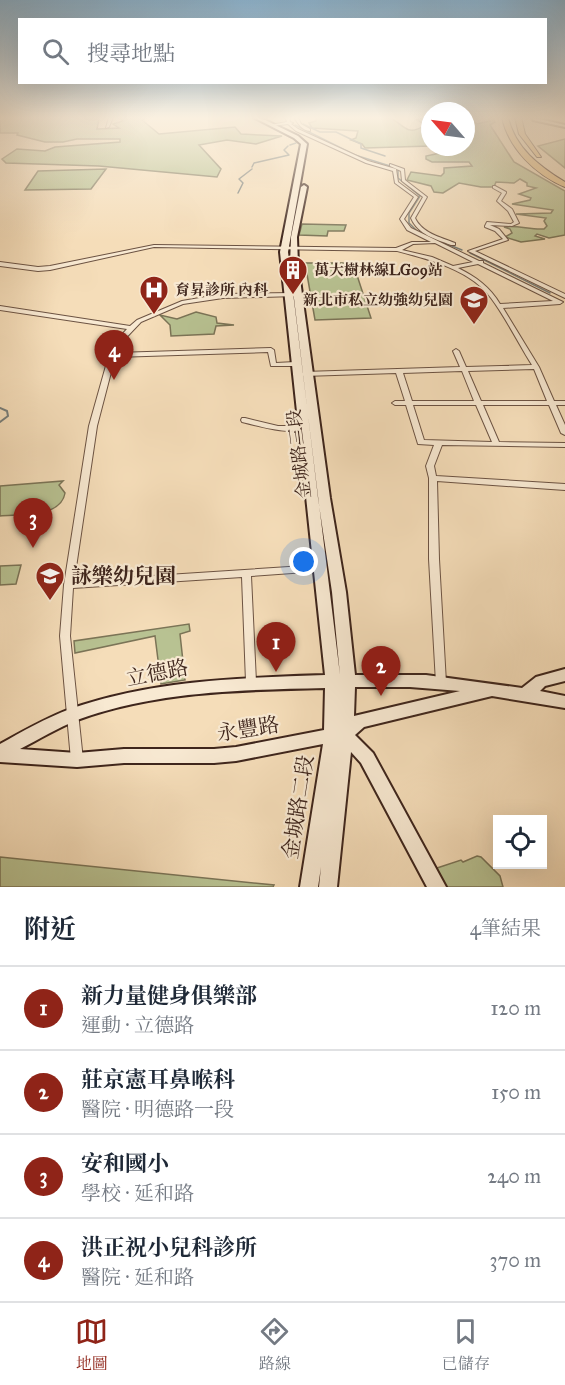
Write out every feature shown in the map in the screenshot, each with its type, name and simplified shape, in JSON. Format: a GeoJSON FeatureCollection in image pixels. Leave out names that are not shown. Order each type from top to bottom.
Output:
{"type":"FeatureCollection","features":[{"type":"Feature","properties":{"kind":"highway"},"geometry":{"type":"LineString","coordinates":[[532,158],[565,185]]}},
{"type":"Feature","properties":{"kind":"highway"},"geometry":{"type":"LineString","coordinates":[[542,158],[565,178]]}},
{"type":"Feature","properties":{"kind":"main road"},"geometry":{"type":"LineString","coordinates":[[303,158],[303,169]]}},
{"type":"Feature","properties":{"kind":"main road","name":"金城路三段"},"geometry":{"type":"LineString","coordinates":[[303,169],[284,249],[339,592],[339,735]]}},
{"type":"Feature","properties":{"kind":"main road","name":"金城路三段"},"geometry":{"type":"LineString","coordinates":[[303,169],[293,249],[295,364],[303,375],[303,428],[320,568],[340,681]]}},
{"type":"Feature","properties":{"kind":"main road"},"geometry":{"type":"LineString","coordinates":[[525,695],[541,681],[565,675]]}},
{"type":"Feature","properties":{"kind":"main road","name":"立德路"},"geometry":{"type":"LineString","coordinates":[[0,753],[74,715],[126,700],[183,689],[251,682],[441,683],[565,702]]}},
{"type":"Feature","properties":{"kind":"main road","name":"永豐路"},"geometry":{"type":"LineString","coordinates":[[0,753],[77,760],[124,756],[237,754],[339,735],[359,722],[493,690]]}},
{"type":"Feature","properties":{"kind":"main road"},"geometry":{"type":"LineString","coordinates":[[339,735],[367,758],[436,887]]}},
{"type":"Feature","properties":{"kind":"main road","name":"金城路二段"},"geometry":{"type":"LineString","coordinates":[[309,887],[339,735]]}},
{"type":"Feature","properties":{"kind":"main road","name":"金城路二段"},"geometry":{"type":"LineString","coordinates":[[328,887],[339,735]]}},
{"type":"Feature","properties":{"kind":"street"},"geometry":{"type":"LineString","coordinates":[[358,158],[394,170],[401,169]]}},
{"type":"Feature","properties":{"kind":"street"},"geometry":{"type":"LineString","coordinates":[[367,158],[404,170],[406,183],[425,197],[412,218],[413,222],[431,234],[471,251],[563,299]]}},
{"type":"Feature","properties":{"kind":"street"},"geometry":{"type":"LineString","coordinates":[[365,161],[373,161]]}},
{"type":"Feature","properties":{"kind":"street"},"geometry":{"type":"LineString","coordinates":[[394,170],[396,182],[416,196],[403,215],[404,223],[423,237],[563,299]]}},
{"type":"Feature","properties":{"kind":"street"},"geometry":{"type":"LineString","coordinates":[[464,254],[506,240],[497,230],[487,226],[489,223],[512,225],[517,223],[510,210],[500,201],[504,193],[494,187]]}},
{"type":"Feature","properties":{"kind":"street"},"geometry":{"type":"LineString","coordinates":[[423,237],[431,234]]}},
{"type":"Feature","properties":{"kind":"street"},"geometry":{"type":"LineString","coordinates":[[397,250],[412,243],[446,241]]}},
{"type":"Feature","properties":{"kind":"street"},"geometry":{"type":"LineString","coordinates":[[0,264],[38,269],[50,268],[154,246],[397,250],[430,258],[455,269],[485,287],[500,306],[536,367],[565,433]]}},
{"type":"Feature","properties":{"kind":"street"},"geometry":{"type":"LineString","coordinates":[[455,269],[483,263]]}},
{"type":"Feature","properties":{"kind":"street"},"geometry":{"type":"LineString","coordinates":[[77,760],[65,636],[69,585],[93,426],[112,355],[119,341],[130,328],[152,315],[189,302],[231,296],[292,295]]}},
{"type":"Feature","properties":{"kind":"street"},"geometry":{"type":"LineString","coordinates":[[500,306],[563,299]]}},
{"type":"Feature","properties":{"kind":"street"},"geometry":{"type":"LineString","coordinates":[[0,308],[130,328]]}},
{"type":"Feature","properties":{"kind":"street"},"geometry":{"type":"LineString","coordinates":[[112,355],[271,350],[273,365],[295,364]]}},
{"type":"Feature","properties":{"kind":"street"},"geometry":{"type":"LineString","coordinates":[[456,351],[496,443]]}},
{"type":"Feature","properties":{"kind":"street"},"geometry":{"type":"LineString","coordinates":[[303,375],[536,367]]}},
{"type":"Feature","properties":{"kind":"street"},"geometry":{"type":"LineString","coordinates":[[399,371],[421,442],[565,445]]}},
{"type":"Feature","properties":{"kind":"street"},"geometry":{"type":"LineString","coordinates":[[395,403],[565,403]]}},
{"type":"Feature","properties":{"kind":"street"},"geometry":{"type":"LineString","coordinates":[[245,420],[278,428],[303,428]]}},
{"type":"Feature","properties":{"kind":"street"},"geometry":{"type":"LineString","coordinates":[[440,442],[430,466],[433,478],[434,559],[441,683]]}},
{"type":"Feature","properties":{"kind":"street"},"geometry":{"type":"LineString","coordinates":[[433,478],[565,487]]}},
{"type":"Feature","properties":{"kind":"street"},"geometry":{"type":"LineString","coordinates":[[69,585],[320,568]]}},
{"type":"Feature","properties":{"kind":"street"},"geometry":{"type":"LineString","coordinates":[[246,573],[251,682]]}},
{"type":"Feature","properties":{"kind":"green space"},"geometry":{"type":"Polygon","coordinates":[[[211,158],[221,169],[217,177],[99,166],[6,163],[2,159],[211,158]]]}},
{"type":"Feature","properties":{"kind":"green space"},"geometry":{"type":"Polygon","coordinates":[[[426,158],[512,158],[514,162],[565,191],[565,235],[549,238],[537,234],[535,236],[545,239],[521,242],[505,237],[512,233],[510,229],[504,227],[544,229],[547,226],[544,221],[546,218],[516,214],[551,213],[553,210],[512,204],[530,200],[531,198],[519,194],[536,188],[527,186],[527,183],[520,179],[514,183],[496,182],[494,187],[459,183],[443,193],[434,192],[431,186],[407,180],[411,172],[441,176],[444,168],[472,166],[469,162],[432,162],[426,158]]]}},
{"type":"Feature","properties":{"kind":"green space"},"geometry":{"type":"Polygon","coordinates":[[[553,158],[565,158],[565,168],[553,158]]]}},
{"type":"Feature","properties":{"kind":"green space"},"geometry":{"type":"Polygon","coordinates":[[[106,169],[91,189],[25,190],[38,171],[106,169]]]}},
{"type":"Feature","properties":{"kind":"green space"},"geometry":{"type":"Polygon","coordinates":[[[302,224],[346,225],[344,231],[328,231],[327,236],[299,235],[302,224]]]}},
{"type":"Feature","properties":{"kind":"green space"},"geometry":{"type":"Polygon","coordinates":[[[305,263],[353,263],[371,318],[315,320],[305,263]]]}},
{"type":"Feature","properties":{"kind":"green space"},"geometry":{"type":"Polygon","coordinates":[[[196,312],[216,317],[217,323],[234,325],[216,326],[214,334],[171,336],[170,325],[160,315],[177,319],[196,312]]]}},
{"type":"Feature","properties":{"kind":"green space"},"geometry":{"type":"Polygon","coordinates":[[[63,481],[59,485],[65,493],[62,501],[56,507],[38,513],[0,516],[0,486],[63,481]]]}},
{"type":"Feature","properties":{"kind":"green space"},"geometry":{"type":"Polygon","coordinates":[[[21,565],[16,584],[0,585],[0,566],[21,565]]]}},
{"type":"Feature","properties":{"kind":"green space"},"geometry":{"type":"Polygon","coordinates":[[[189,624],[190,631],[180,634],[185,680],[161,684],[155,636],[75,653],[74,641],[189,624]]]}},
{"type":"Feature","properties":{"kind":"green space"},"geometry":{"type":"Polygon","coordinates":[[[477,856],[481,857],[500,876],[503,887],[444,887],[434,869],[461,860],[463,862],[477,856]]]}},
{"type":"Feature","properties":{"kind":"green space"},"geometry":{"type":"Polygon","coordinates":[[[0,857],[274,885],[273,887],[0,887],[0,857]]]}},
{"type":"Feature","properties":{"kind":"waterway"},"geometry":{"type":"LineString","coordinates":[[252,167],[254,163],[274,158]]}},
{"type":"Feature","properties":{"kind":"waterway"},"geometry":{"type":"LineString","coordinates":[[366,158],[390,166]]}},
{"type":"Feature","properties":{"kind":"waterway"},"geometry":{"type":"LineString","coordinates":[[238,193],[243,183],[239,179],[252,169]]}},
{"type":"Feature","properties":{"kind":"waterway"},"geometry":{"type":"LineString","coordinates":[[398,169],[398,178],[420,196],[409,213],[409,223],[417,231],[439,241]]}},
{"type":"Feature","properties":{"kind":"waterway"},"geometry":{"type":"LineString","coordinates":[[442,242],[462,250]]}},
{"type":"Feature","properties":{"kind":"waterway"},"geometry":{"type":"LineString","coordinates":[[470,253],[550,293]]}},
{"type":"Feature","properties":{"kind":"waterway"},"geometry":{"type":"LineString","coordinates":[[0,408],[7,411],[8,416],[0,422]]}},
{"type":"Feature","properties":{"kind":"place","name":"萬大樹林線LG09站"},"geometry":{"type":"Point","coordinates":[293,296]}},
{"type":"Feature","properties":{"kind":"place","name":"育昇診所 內科"},"geometry":{"type":"Point","coordinates":[154,316]}},
{"type":"Feature","properties":{"kind":"place","name":"新北市私立幼強幼兒園"},"geometry":{"type":"Point","coordinates":[474,326]}},
{"type":"Feature","properties":{"kind":"place","name":"洪正祝小兒科診所"},"geometry":{"type":"Point","coordinates":[114,380]}},
{"type":"Feature","properties":{"kind":"place","name":"安和國小"},"geometry":{"type":"Point","coordinates":[33,548]}},
{"type":"Feature","properties":{"kind":"place","name":"詠樂幼兒園"},"geometry":{"type":"Point","coordinates":[50,602]}},
{"type":"Feature","properties":{"kind":"place","name":"新力量健身俱樂部"},"geometry":{"type":"Point","coordinates":[276,672]}},
{"type":"Feature","properties":{"kind":"place","name":"莊京憲耳鼻喉科"},"geometry":{"type":"Point","coordinates":[381,696]}}]}
